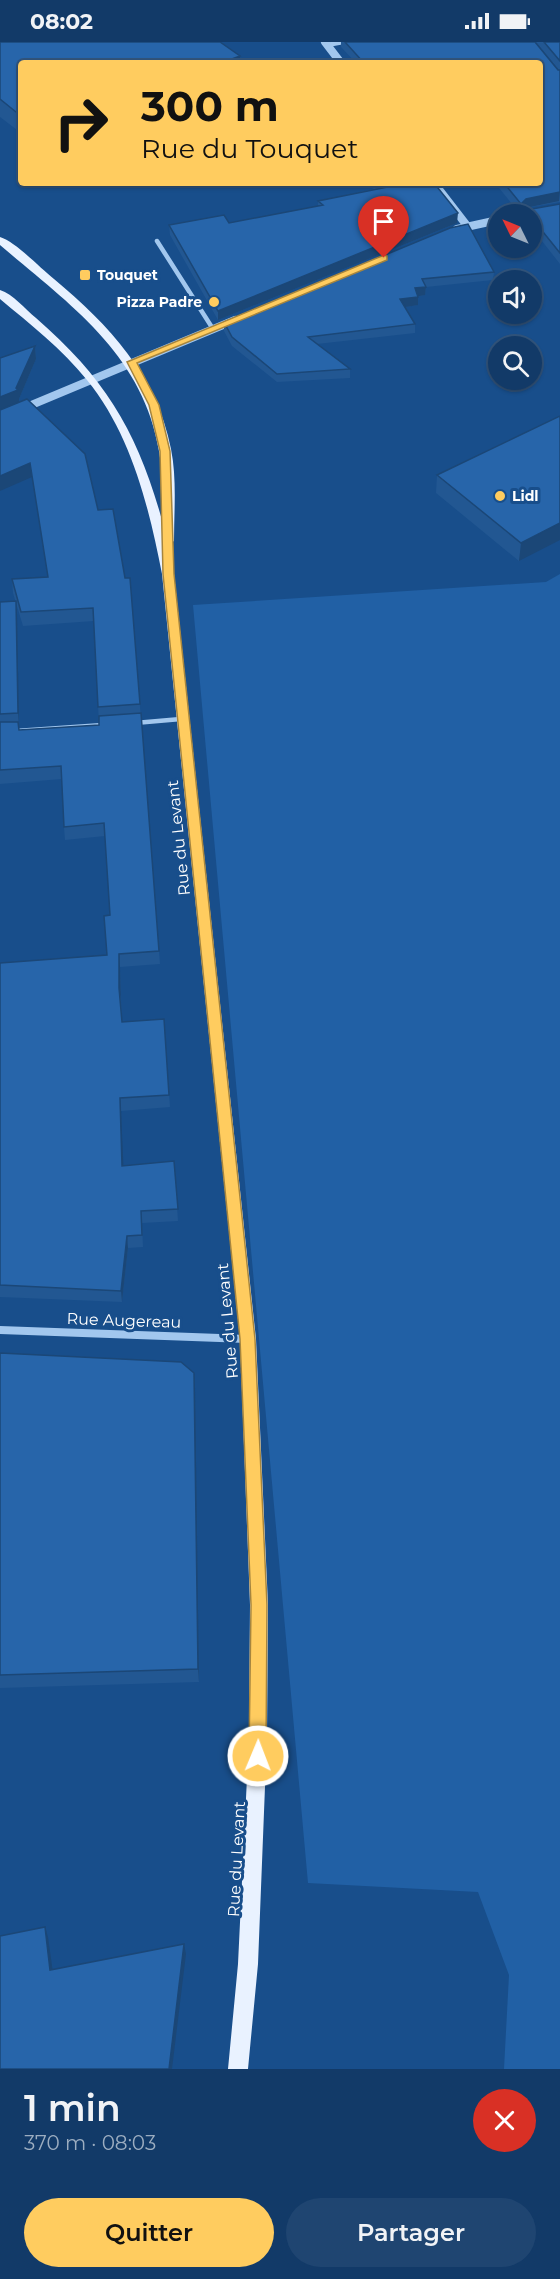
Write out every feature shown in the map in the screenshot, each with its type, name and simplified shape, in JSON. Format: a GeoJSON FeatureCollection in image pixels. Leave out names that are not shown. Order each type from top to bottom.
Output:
{"type":"FeatureCollection","features":[{"type":"Feature","properties":{"kind":"main road","name":"Rue du Levant"},"geometry":{"type":"LineString","coordinates":[[0,240],[98,325],[132,362],[154,405],[165,451],[168,574]]}},
{"type":"Feature","properties":{"kind":"main road","name":"Rue du Levant"},"geometry":{"type":"LineString","coordinates":[[0,293],[91,378],[108,402],[134,456],[162,539],[168,574],[248,1339],[259,1605],[258,1736],[249,1952],[238,2069]]}},
{"type":"Feature","properties":{"kind":"street"},"geometry":{"type":"LineString","coordinates":[[326,43],[343,42]]}},
{"type":"Feature","properties":{"kind":"street"},"geometry":{"type":"LineString","coordinates":[[326,43],[339,60]]}},
{"type":"Feature","properties":{"kind":"street"},"geometry":{"type":"LineString","coordinates":[[436,186],[468,227]]}},
{"type":"Feature","properties":{"kind":"street"},"geometry":{"type":"LineString","coordinates":[[448,231],[488,222]]}},
{"type":"Feature","properties":{"kind":"street"},"geometry":{"type":"LineString","coordinates":[[157,241],[213,329]]}},
{"type":"Feature","properties":{"kind":"street"},"geometry":{"type":"LineString","coordinates":[[0,418],[91,378],[245,316]]}},
{"type":"Feature","properties":{"kind":"street","name":"Rue Augereau"},"geometry":{"type":"LineString","coordinates":[[0,1330],[248,1339]]}},
{"type":"Feature","properties":{"kind":"lane"},"geometry":{"type":"LineString","coordinates":[[126,723],[184,719]]}},
{"type":"Feature","properties":{"kind":"lane"},"geometry":{"type":"LineString","coordinates":[[12,731],[115,724]]}},
{"type":"Feature","properties":{"kind":"shaded area"},"geometry":{"type":"Polygon","coordinates":[[[560,574],[560,2069],[504,2069],[509,1975],[478,1892],[308,1883],[193,605],[546,582],[560,574]]]}},
{"type":"Feature","properties":{"kind":"building"},"geometry":{"type":"Polygon","coordinates":[[[0,42],[220,42],[240,56],[229,60],[18,60],[18,114],[0,99],[0,42]]]}},
{"type":"Feature","properties":{"kind":"building"},"geometry":{"type":"Polygon","coordinates":[[[345,42],[535,42],[560,70],[560,192],[526,199],[521,204],[506,186],[543,186],[543,60],[361,60],[345,42]]]}},
{"type":"Feature","properties":{"kind":"building"},"geometry":{"type":"Polygon","coordinates":[[[544,42],[560,42],[560,61],[544,42]]]}},
{"type":"Feature","properties":{"kind":"building"},"geometry":{"type":"Polygon","coordinates":[[[386,186],[436,186],[458,213],[218,311],[169,225],[224,215],[229,223],[323,205],[318,201],[388,187],[386,186]]]}},
{"type":"Feature","properties":{"kind":"building"},"geometry":{"type":"Polygon","coordinates":[[[560,204],[560,253],[542,231],[542,207],[560,204]]]}},
{"type":"Feature","properties":{"kind":"building"},"geometry":{"type":"Polygon","coordinates":[[[468,224],[493,270],[488,270],[488,273],[422,279],[426,287],[415,288],[418,297],[400,299],[415,324],[308,337],[350,369],[277,374],[232,337],[224,322],[450,228],[468,224]]]}},
{"type":"Feature","properties":{"kind":"building"},"geometry":{"type":"Polygon","coordinates":[[[35,346],[16,388],[18,390],[0,397],[0,358],[35,346]]]}},
{"type":"Feature","properties":{"kind":"building"},"geometry":{"type":"Polygon","coordinates":[[[27,399],[85,454],[98,510],[113,509],[125,578],[130,578],[140,704],[98,707],[93,608],[21,612],[12,579],[48,577],[30,463],[0,476],[0,410],[27,399]]]}},
{"type":"Feature","properties":{"kind":"building","name":"Lidl"},"geometry":{"type":"Polygon","coordinates":[[[560,416],[560,523],[521,543],[437,475],[560,416]]]}},
{"type":"Feature","properties":{"kind":"building"},"geometry":{"type":"Polygon","coordinates":[[[16,601],[18,713],[0,714],[0,602],[16,601]]]}},
{"type":"Feature","properties":{"kind":"building"},"geometry":{"type":"Polygon","coordinates":[[[141,713],[159,951],[119,954],[119,988],[122,1022],[164,1019],[169,1095],[120,1098],[122,1166],[174,1161],[178,1209],[141,1211],[142,1235],[127,1236],[121,1291],[0,1285],[0,963],[107,955],[104,916],[110,915],[104,823],[64,827],[61,766],[0,770],[0,722],[18,722],[19,730],[99,725],[99,716],[141,713]]]}},
{"type":"Feature","properties":{"kind":"building"},"geometry":{"type":"Polygon","coordinates":[[[0,1353],[181,1362],[194,1373],[198,1669],[0,1675],[0,1353]]]}},
{"type":"Feature","properties":{"kind":"building"},"geometry":{"type":"Polygon","coordinates":[[[45,1927],[50,1970],[184,1944],[169,2069],[0,2069],[0,1936],[45,1927]]]}},
{"type":"Feature","properties":{"kind":"place","name":"Touquet"},"geometry":{"type":"Point","coordinates":[85,275]}},
{"type":"Feature","properties":{"kind":"place","name":"Pizza Padre"},"geometry":{"type":"Point","coordinates":[214,302]}},
{"type":"Feature","properties":{"kind":"place","name":"Lidl"},"geometry":{"type":"Point","coordinates":[500,496]}},
{"type":"Feature","properties":{"kind":"route"},"geometry":{"type":"LineString","coordinates":[[258,1756],[259,1605],[248,1339],[168,574],[165,451],[154,405],[132,362],[384,258]]}}]}
